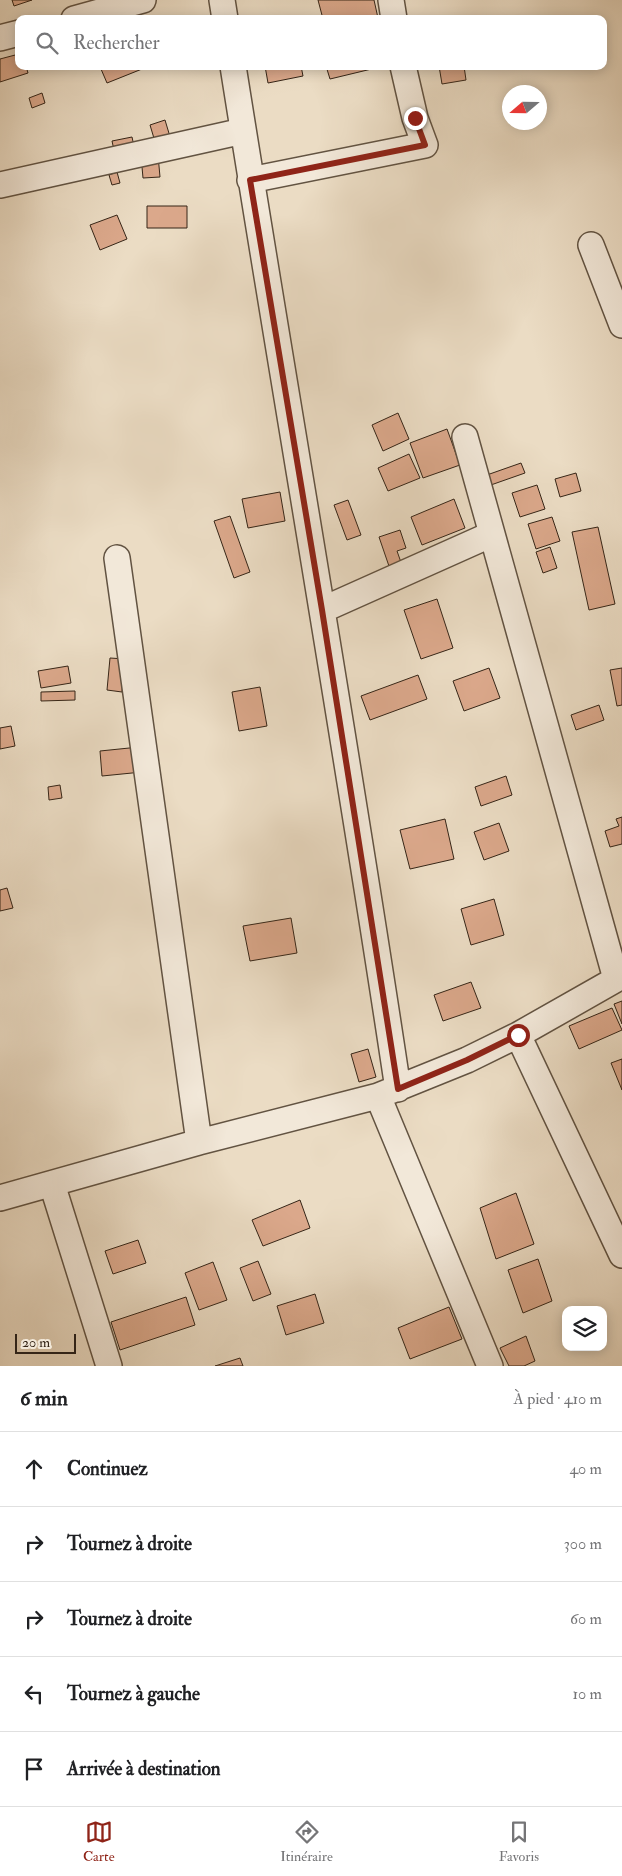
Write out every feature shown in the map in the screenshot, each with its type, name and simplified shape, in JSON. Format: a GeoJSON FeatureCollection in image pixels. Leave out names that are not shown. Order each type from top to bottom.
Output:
{"type":"FeatureCollection","features":[{"type":"Feature","properties":{"kind":"street"},"geometry":{"type":"LineString","coordinates":[[89,15],[144,0]]}},
{"type":"Feature","properties":{"kind":"street"},"geometry":{"type":"LineString","coordinates":[[222,0],[224,15]]}},
{"type":"Feature","properties":{"kind":"street"},"geometry":{"type":"LineString","coordinates":[[392,0],[394,15]]}},
{"type":"Feature","properties":{"kind":"street"},"geometry":{"type":"LineString","coordinates":[[0,38],[15,35]]}},
{"type":"Feature","properties":{"kind":"street"},"geometry":{"type":"LineString","coordinates":[[234,70],[250,180],[322,610],[388,1092],[490,1366]]}},
{"type":"Feature","properties":{"kind":"street"},"geometry":{"type":"LineString","coordinates":[[250,180],[425,145],[415,118],[404,70]]}},
{"type":"Feature","properties":{"kind":"street"},"geometry":{"type":"LineString","coordinates":[[0,185],[243,131]]}},
{"type":"Feature","properties":{"kind":"street"},"geometry":{"type":"LineString","coordinates":[[591,245],[622,325]]}},
{"type":"Feature","properties":{"kind":"street"},"geometry":{"type":"LineString","coordinates":[[0,1198],[199,1142],[388,1092],[467,1060],[518,1035],[619,978],[466,437]]}},
{"type":"Feature","properties":{"kind":"street"},"geometry":{"type":"LineString","coordinates":[[322,610],[492,534]]}},
{"type":"Feature","properties":{"kind":"street"},"geometry":{"type":"LineString","coordinates":[[117,558],[199,1142]]}},
{"type":"Feature","properties":{"kind":"street"},"geometry":{"type":"LineString","coordinates":[[518,1035],[622,1255]]}},
{"type":"Feature","properties":{"kind":"street"},"geometry":{"type":"LineString","coordinates":[[52,1184],[109,1366]]}},
{"type":"Feature","properties":{"kind":"building"},"geometry":{"type":"Polygon","coordinates":[[[12,0],[32,0],[14,6],[12,0]]]}},
{"type":"Feature","properties":{"kind":"building"},"geometry":{"type":"Polygon","coordinates":[[[318,0],[374,0],[377,15],[322,15],[318,0]]]}},
{"type":"Feature","properties":{"kind":"building"},"geometry":{"type":"Polygon","coordinates":[[[15,55],[15,70],[27,70],[28,73],[0,82],[0,59],[15,55]]]}},
{"type":"Feature","properties":{"kind":"building"},"geometry":{"type":"Polygon","coordinates":[[[101,70],[140,70],[107,83],[101,70]]]}},
{"type":"Feature","properties":{"kind":"building"},"geometry":{"type":"Polygon","coordinates":[[[266,70],[302,70],[303,76],[268,83],[266,70]]]}},
{"type":"Feature","properties":{"kind":"building"},"geometry":{"type":"Polygon","coordinates":[[[327,70],[367,70],[330,79],[327,70]]]}},
{"type":"Feature","properties":{"kind":"building"},"geometry":{"type":"Polygon","coordinates":[[[440,70],[465,70],[466,80],[442,84],[440,70]]]}},
{"type":"Feature","properties":{"kind":"building"},"geometry":{"type":"Polygon","coordinates":[[[42,93],[45,103],[32,108],[29,98],[42,93]]]}},
{"type":"Feature","properties":{"kind":"building"},"geometry":{"type":"Polygon","coordinates":[[[165,120],[171,140],[156,145],[150,125],[165,120]]]}},
{"type":"Feature","properties":{"kind":"building"},"geometry":{"type":"Polygon","coordinates":[[[132,137],[134,146],[114,150],[112,141],[132,137]]]}},
{"type":"Feature","properties":{"kind":"building"},"geometry":{"type":"Polygon","coordinates":[[[158,155],[160,177],[143,178],[141,156],[158,155]]]}},
{"type":"Feature","properties":{"kind":"building"},"geometry":{"type":"Polygon","coordinates":[[[117,172],[120,183],[112,185],[109,175],[117,172]]]}},
{"type":"Feature","properties":{"kind":"building"},"geometry":{"type":"Polygon","coordinates":[[[147,206],[187,206],[187,228],[147,228],[147,206]]]}},
{"type":"Feature","properties":{"kind":"building"},"geometry":{"type":"Polygon","coordinates":[[[117,215],[127,239],[100,250],[90,225],[117,215]]]}},
{"type":"Feature","properties":{"kind":"building"},"geometry":{"type":"Polygon","coordinates":[[[398,413],[409,439],[383,451],[372,425],[398,413]]]}},
{"type":"Feature","properties":{"kind":"building"},"geometry":{"type":"Polygon","coordinates":[[[447,429],[460,465],[423,478],[410,443],[447,429]]]}},
{"type":"Feature","properties":{"kind":"building"},"geometry":{"type":"Polygon","coordinates":[[[409,454],[420,478],[388,491],[378,468],[409,454]]]}},
{"type":"Feature","properties":{"kind":"building"},"geometry":{"type":"Polygon","coordinates":[[[521,463],[525,473],[488,486],[484,476],[521,463]]]}},
{"type":"Feature","properties":{"kind":"building"},"geometry":{"type":"Polygon","coordinates":[[[576,473],[581,491],[560,497],[555,479],[576,473]]]}},
{"type":"Feature","properties":{"kind":"building"},"geometry":{"type":"Polygon","coordinates":[[[537,485],[545,509],[520,517],[512,493],[537,485]]]}},
{"type":"Feature","properties":{"kind":"building"},"geometry":{"type":"Polygon","coordinates":[[[280,492],[285,521],[248,528],[242,499],[280,492]]]}},
{"type":"Feature","properties":{"kind":"building"},"geometry":{"type":"Polygon","coordinates":[[[454,499],[465,528],[422,545],[411,517],[454,499]]]}},
{"type":"Feature","properties":{"kind":"building"},"geometry":{"type":"Polygon","coordinates":[[[348,500],[361,535],[347,540],[334,505],[348,500]]]}},
{"type":"Feature","properties":{"kind":"building"},"geometry":{"type":"Polygon","coordinates":[[[230,516],[250,572],[234,578],[214,521],[230,516]]]}},
{"type":"Feature","properties":{"kind":"building"},"geometry":{"type":"Polygon","coordinates":[[[552,517],[560,541],[536,549],[528,524],[552,517]]]}},
{"type":"Feature","properties":{"kind":"building"},"geometry":{"type":"Polygon","coordinates":[[[598,527],[615,604],[589,610],[572,532],[598,527]]]}},
{"type":"Feature","properties":{"kind":"building"},"geometry":{"type":"Polygon","coordinates":[[[400,530],[406,548],[397,551],[403,568],[391,572],[379,537],[400,530]]]}},
{"type":"Feature","properties":{"kind":"building"},"geometry":{"type":"Polygon","coordinates":[[[550,547],[557,568],[543,573],[536,552],[550,547]]]}},
{"type":"Feature","properties":{"kind":"building"},"geometry":{"type":"Polygon","coordinates":[[[437,599],[453,648],[421,659],[404,610],[437,599]]]}},
{"type":"Feature","properties":{"kind":"building"},"geometry":{"type":"Polygon","coordinates":[[[110,658],[125,659],[122,692],[107,690],[110,658]]]}},
{"type":"Feature","properties":{"kind":"building"},"geometry":{"type":"Polygon","coordinates":[[[68,666],[71,683],[41,688],[38,671],[68,666]]]}},
{"type":"Feature","properties":{"kind":"building"},"geometry":{"type":"Polygon","coordinates":[[[489,668],[500,698],[464,711],[453,681],[489,668]]]}},
{"type":"Feature","properties":{"kind":"building"},"geometry":{"type":"Polygon","coordinates":[[[622,668],[622,705],[617,706],[610,670],[622,668]]]}},
{"type":"Feature","properties":{"kind":"building"},"geometry":{"type":"Polygon","coordinates":[[[418,675],[427,699],[370,720],[361,696],[418,675]]]}},
{"type":"Feature","properties":{"kind":"building"},"geometry":{"type":"Polygon","coordinates":[[[260,687],[267,726],[239,731],[232,692],[260,687]]]}},
{"type":"Feature","properties":{"kind":"building"},"geometry":{"type":"Polygon","coordinates":[[[75,691],[75,700],[41,701],[41,692],[75,691]]]}},
{"type":"Feature","properties":{"kind":"building"},"geometry":{"type":"Polygon","coordinates":[[[599,705],[604,720],[576,730],[571,715],[599,705]]]}},
{"type":"Feature","properties":{"kind":"building"},"geometry":{"type":"Polygon","coordinates":[[[11,726],[15,746],[0,749],[0,728],[11,726]]]}},
{"type":"Feature","properties":{"kind":"building"},"geometry":{"type":"Polygon","coordinates":[[[139,747],[142,772],[102,776],[100,751],[139,747]]]}},
{"type":"Feature","properties":{"kind":"building"},"geometry":{"type":"Polygon","coordinates":[[[506,776],[512,795],[481,806],[475,787],[506,776]]]}},
{"type":"Feature","properties":{"kind":"building"},"geometry":{"type":"Polygon","coordinates":[[[60,785],[62,798],[49,800],[48,787],[60,785]]]}},
{"type":"Feature","properties":{"kind":"building"},"geometry":{"type":"Polygon","coordinates":[[[622,817],[622,844],[610,847],[605,831],[619,826],[616,819],[622,817]]]}},
{"type":"Feature","properties":{"kind":"building"},"geometry":{"type":"Polygon","coordinates":[[[445,819],[454,859],[410,869],[400,830],[445,819]]]}},
{"type":"Feature","properties":{"kind":"building"},"geometry":{"type":"Polygon","coordinates":[[[499,823],[509,851],[484,860],[474,832],[499,823]]]}},
{"type":"Feature","properties":{"kind":"building"},"geometry":{"type":"Polygon","coordinates":[[[7,888],[13,908],[0,911],[0,890],[7,888]]]}},
{"type":"Feature","properties":{"kind":"building"},"geometry":{"type":"Polygon","coordinates":[[[494,899],[504,935],[471,945],[461,909],[494,899]]]}},
{"type":"Feature","properties":{"kind":"building"},"geometry":{"type":"Polygon","coordinates":[[[291,918],[297,953],[250,961],[243,926],[291,918]]]}},
{"type":"Feature","properties":{"kind":"building"},"geometry":{"type":"Polygon","coordinates":[[[471,982],[481,1008],[443,1021],[434,995],[471,982]]]}},
{"type":"Feature","properties":{"kind":"building"},"geometry":{"type":"Polygon","coordinates":[[[622,1001],[622,1024],[614,1004],[622,1001]]]}},
{"type":"Feature","properties":{"kind":"building"},"geometry":{"type":"Polygon","coordinates":[[[612,1008],[622,1030],[579,1049],[569,1026],[612,1008]]]}},
{"type":"Feature","properties":{"kind":"building"},"geometry":{"type":"Polygon","coordinates":[[[368,1049],[376,1077],[359,1082],[351,1054],[368,1049]]]}},
{"type":"Feature","properties":{"kind":"building"},"geometry":{"type":"Polygon","coordinates":[[[622,1059],[622,1090],[611,1063],[622,1059]]]}},
{"type":"Feature","properties":{"kind":"building"},"geometry":{"type":"Polygon","coordinates":[[[516,1193],[534,1244],[496,1259],[480,1208],[516,1193]]]}},
{"type":"Feature","properties":{"kind":"building"},"geometry":{"type":"Polygon","coordinates":[[[300,1200],[310,1228],[263,1246],[252,1220],[300,1200]]]}},
{"type":"Feature","properties":{"kind":"building"},"geometry":{"type":"Polygon","coordinates":[[[138,1240],[146,1263],[113,1274],[105,1251],[138,1240]]]}},
{"type":"Feature","properties":{"kind":"building"},"geometry":{"type":"Polygon","coordinates":[[[538,1259],[552,1301],[523,1313],[508,1270],[538,1259]]]}},
{"type":"Feature","properties":{"kind":"building"},"geometry":{"type":"Polygon","coordinates":[[[258,1261],[271,1294],[253,1301],[240,1268],[258,1261]]]}},
{"type":"Feature","properties":{"kind":"building"},"geometry":{"type":"Polygon","coordinates":[[[213,1262],[227,1300],[199,1310],[185,1273],[213,1262]]]}},
{"type":"Feature","properties":{"kind":"building"},"geometry":{"type":"Polygon","coordinates":[[[315,1294],[324,1323],[286,1335],[277,1306],[315,1294]]]}},
{"type":"Feature","properties":{"kind":"building"},"geometry":{"type":"Polygon","coordinates":[[[186,1297],[195,1325],[120,1350],[111,1322],[186,1297]]]}},
{"type":"Feature","properties":{"kind":"building"},"geometry":{"type":"Polygon","coordinates":[[[449,1307],[462,1339],[410,1359],[398,1328],[449,1307]]]}},
{"type":"Feature","properties":{"kind":"building"},"geometry":{"type":"Polygon","coordinates":[[[526,1336],[535,1361],[524,1366],[509,1366],[500,1348],[526,1336]]]}},
{"type":"Feature","properties":{"kind":"building"},"geometry":{"type":"Polygon","coordinates":[[[240,1358],[243,1366],[215,1366],[240,1358]]]}},
{"type":"Feature","properties":{"kind":"route"},"geometry":{"type":"LineString","coordinates":[[415,118],[425,145],[250,180],[322,610],[398,1089],[467,1060],[518,1035]]}}]}
